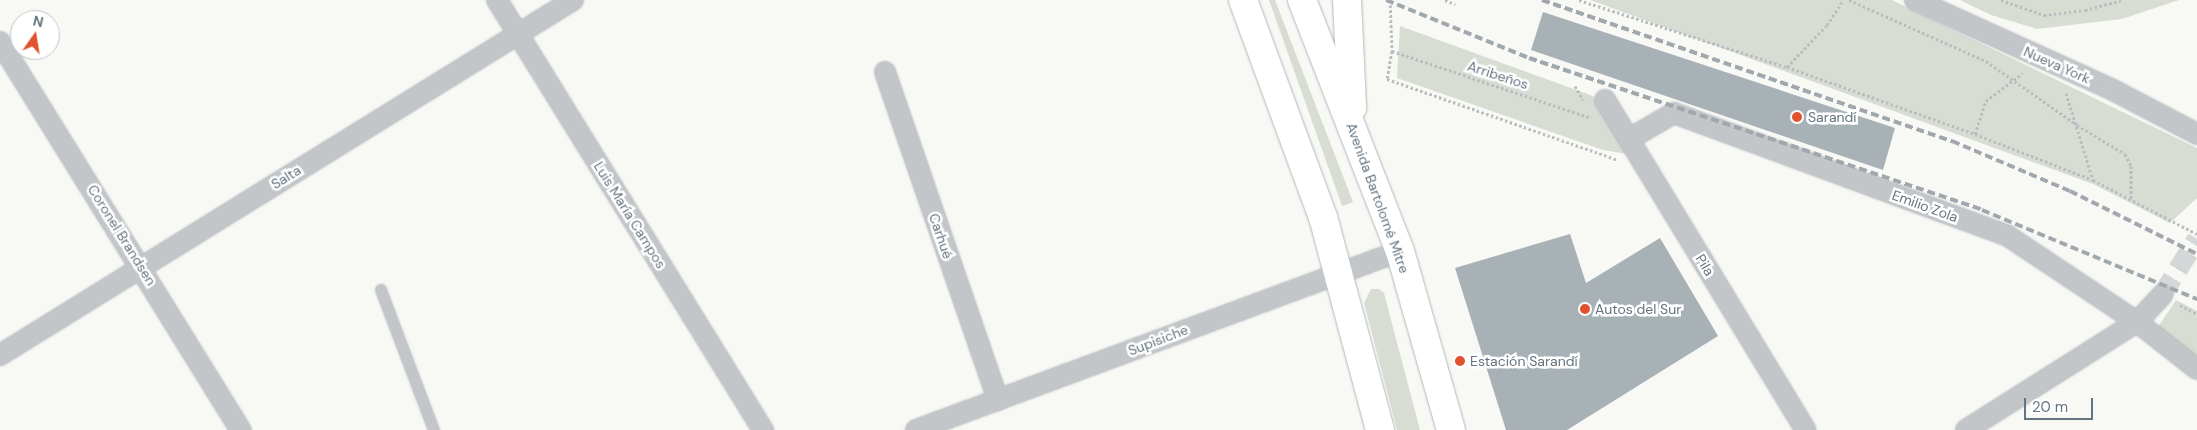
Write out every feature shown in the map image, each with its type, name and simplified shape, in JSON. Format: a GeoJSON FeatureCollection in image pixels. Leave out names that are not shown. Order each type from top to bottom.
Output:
{"type":"FeatureCollection","features":[{"type":"Feature","properties":{"kind":"main road"},"geometry":{"type":"LineString","coordinates":[[1243,0],[1323,217],[1380,430]]}},
{"type":"Feature","properties":{"kind":"main road","name":"Avenida Bartolomé Mitre"},"geometry":{"type":"LineString","coordinates":[[1302,0],[1400,251],[1451,430]]}},
{"type":"Feature","properties":{"kind":"main road"},"geometry":{"type":"LineString","coordinates":[[1347,0],[1353,129]]}},
{"type":"Feature","properties":{"kind":"street","name":"Luis María Campos"},"geometry":{"type":"LineString","coordinates":[[497,0],[763,430]]}},
{"type":"Feature","properties":{"kind":"street","name":"Salta"},"geometry":{"type":"LineString","coordinates":[[0,355],[573,0]]}},
{"type":"Feature","properties":{"kind":"street","name":"Nueva York"},"geometry":{"type":"LineString","coordinates":[[1915,0],[2113,90],[2197,134]]}},
{"type":"Feature","properties":{"kind":"street","name":"Coronel Brandsen"},"geometry":{"type":"LineString","coordinates":[[0,42],[142,267],[241,430]]}},
{"type":"Feature","properties":{"kind":"street","name":"Carhué"},"geometry":{"type":"LineString","coordinates":[[885,72],[998,400]]}},
{"type":"Feature","properties":{"kind":"street","name":"Pila"},"geometry":{"type":"LineString","coordinates":[[1605,100],[1806,430]]}},
{"type":"Feature","properties":{"kind":"street","name":"Emilio Zola"},"geometry":{"type":"LineString","coordinates":[[1629,139],[1674,113],[2008,236],[2137,322],[2197,370]]}},
{"type":"Feature","properties":{"kind":"street","name":"Supisiche"},"geometry":{"type":"LineString","coordinates":[[916,430],[1400,251]]}},
{"type":"Feature","properties":{"kind":"street"},"geometry":{"type":"LineString","coordinates":[[1966,430],[2137,322],[2162,296]]}},
{"type":"Feature","properties":{"kind":"lane"},"geometry":{"type":"LineString","coordinates":[[381,290],[434,430]]}},
{"type":"Feature","properties":{"kind":"path"},"geometry":{"type":"LineString","coordinates":[[1390,0],[1392,51],[1387,79],[1611,159],[1642,160]]}},
{"type":"Feature","properties":{"kind":"path"},"geometry":{"type":"LineString","coordinates":[[1445,0],[1455,4]]}},
{"type":"Feature","properties":{"kind":"path"},"geometry":{"type":"LineString","coordinates":[[1579,0],[1786,67],[1975,134],[2093,180],[2197,234]]}},
{"type":"Feature","properties":{"kind":"path"},"geometry":{"type":"LineString","coordinates":[[1786,67],[1827,25],[1843,0]]}},
{"type":"Feature","properties":{"kind":"path"},"geometry":{"type":"LineString","coordinates":[[1849,0],[1986,61],[2076,125],[2125,154],[2131,166],[2131,199]]}},
{"type":"Feature","properties":{"kind":"path"},"geometry":{"type":"LineString","coordinates":[[2001,0],[2044,15],[2085,10],[2122,0]]}},
{"type":"Feature","properties":{"kind":"path","name":"Arribeños"},"geometry":{"type":"LineString","coordinates":[[1392,51],[1596,119]]}},
{"type":"Feature","properties":{"kind":"path"},"geometry":{"type":"LineString","coordinates":[[1975,134],[1986,101],[2013,80],[2049,62],[2076,125],[2093,180]]}},
{"type":"Feature","properties":{"kind":"shaded area"},"geometry":{"type":"Polygon","coordinates":[[[1269,0],[1275,0],[1353,202],[1342,206],[1269,0]]]}},
{"type":"Feature","properties":{"kind":"shaded area"},"geometry":{"type":"Polygon","coordinates":[[[1590,0],[1892,0],[2197,148],[2197,198],[2170,223],[2093,184],[1590,0]]]}},
{"type":"Feature","properties":{"kind":"shaded area"},"geometry":{"type":"Polygon","coordinates":[[[1960,0],[2179,0],[2122,19],[2037,29],[1991,15],[1960,0]]]}},
{"type":"Feature","properties":{"kind":"shaded area"},"geometry":{"type":"Polygon","coordinates":[[[1400,26],[1593,96],[1627,154],[1603,150],[1397,78],[1400,26]]]}},
{"type":"Feature","properties":{"kind":"shaded area"},"geometry":{"type":"Polygon","coordinates":[[[1371,289],[1379,289],[1384,293],[1420,430],[1397,430],[1364,303],[1371,289]]]}},
{"type":"Feature","properties":{"kind":"shaded area"},"geometry":{"type":"Polygon","coordinates":[[[2176,300],[2197,311],[2197,356],[2158,327],[2176,300]]]}},
{"type":"Feature","properties":{"kind":"building"},"geometry":{"type":"Polygon","coordinates":[[[1543,12],[1895,128],[1883,170],[1531,50],[1543,12]]]}},
{"type":"Feature","properties":{"kind":"building","name":"Autos del Sur"},"geometry":{"type":"Polygon","coordinates":[[[1570,234],[1586,283],[1660,238],[1718,336],[1567,430],[1506,430],[1455,268],[1570,234]]]}},
{"type":"Feature","properties":{"kind":"tunnel"},"geometry":{"type":"LineString","coordinates":[[2162,295],[2197,239]]}},
{"type":"Feature","properties":{"kind":"railway"},"geometry":{"type":"LineString","coordinates":[[1386,0],[1529,58],[1982,210],[2197,299]]}},
{"type":"Feature","properties":{"kind":"railway"},"geometry":{"type":"LineString","coordinates":[[1542,0],[1952,141],[2070,191],[2197,254]]}},
{"type":"Feature","properties":{"kind":"place","name":"Sarandí"},"geometry":{"type":"Point","coordinates":[1797,117]}},
{"type":"Feature","properties":{"kind":"place","name":"Autos del Sur"},"geometry":{"type":"Point","coordinates":[1585,309]}},
{"type":"Feature","properties":{"kind":"place","name":"Estación Sarandí"},"geometry":{"type":"Point","coordinates":[1460,361]}}]}
